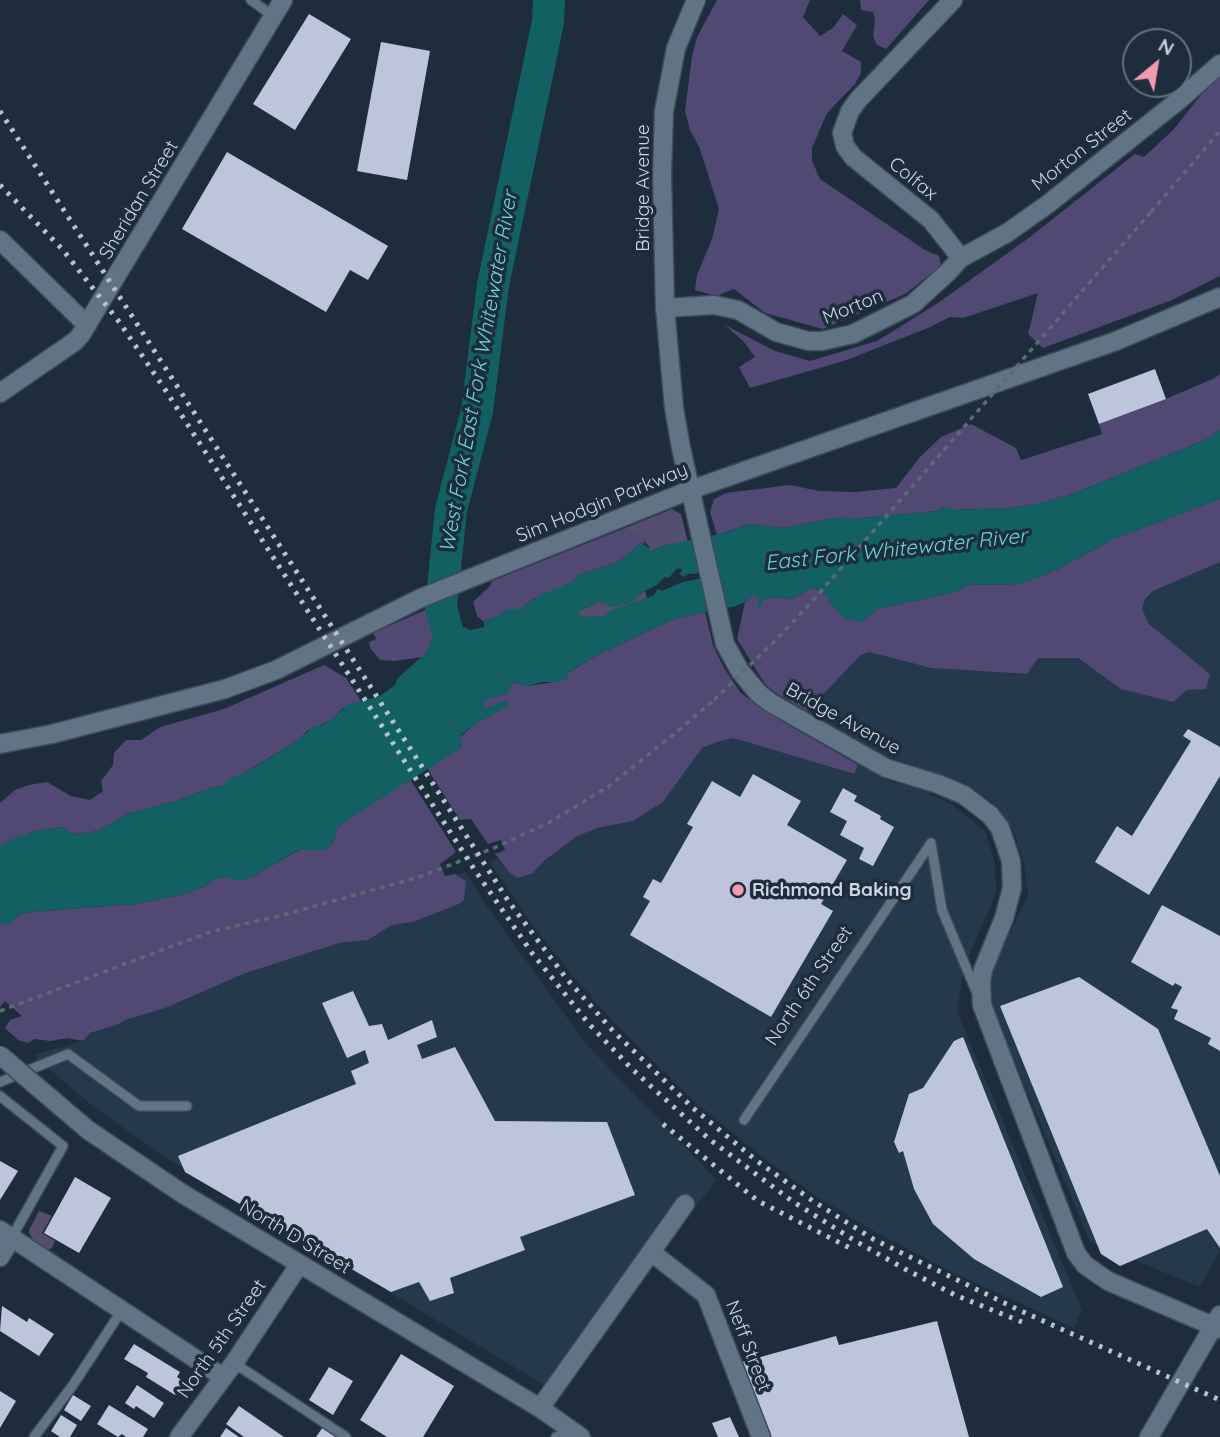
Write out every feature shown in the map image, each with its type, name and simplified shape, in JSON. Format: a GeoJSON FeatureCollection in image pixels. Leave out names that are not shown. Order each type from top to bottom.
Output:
{"type":"FeatureCollection","features":[{"type":"Feature","properties":{"kind":"street","name":"Sheridan Street"},"geometry":{"type":"LineString","coordinates":[[0,393],[74,342],[87,325],[283,0]]}},
{"type":"Feature","properties":{"kind":"street","name":"Bridge Avenue"},"geometry":{"type":"LineString","coordinates":[[696,0],[676,48],[663,111],[665,308],[674,408],[725,644],[744,677],[771,703],[886,768],[964,795],[1000,828],[1011,862],[1012,888],[1007,911],[983,970],[982,1005],[1076,1253],[1085,1265],[1108,1281],[1218,1324]]}},
{"type":"Feature","properties":{"kind":"street","name":"Colfax"},"geometry":{"type":"LineString","coordinates":[[953,0],[858,100],[847,117],[842,133],[845,146],[853,157],[931,220],[961,258]]}},
{"type":"Feature","properties":{"kind":"street","name":"Morton Street"},"geometry":{"type":"LineString","coordinates":[[961,258],[1007,233],[1048,204],[1220,64]]}},
{"type":"Feature","properties":{"kind":"street"},"geometry":{"type":"LineString","coordinates":[[0,240],[87,325]]}},
{"type":"Feature","properties":{"kind":"street","name":"Morton"},"geometry":{"type":"LineString","coordinates":[[665,308],[715,305],[738,310],[794,339],[837,339],[913,304],[961,258]]}},
{"type":"Feature","properties":{"kind":"street","name":"Sim Hodgin Parkway"},"geometry":{"type":"LineString","coordinates":[[0,744],[65,731],[225,688],[276,670],[421,598],[690,490],[1092,350],[1162,324],[1220,297]]}},
{"type":"Feature","properties":{"kind":"street","name":"North D Street"},"geometry":{"type":"LineString","coordinates":[[0,1055],[88,1130],[183,1194],[540,1408],[570,1435]]}},
{"type":"Feature","properties":{"kind":"street"},"geometry":{"type":"LineString","coordinates":[[540,1408],[685,1204]]}},
{"type":"Feature","properties":{"kind":"street"},"geometry":{"type":"LineString","coordinates":[[0,1257],[6,1234],[122,1310],[228,1370]]}},
{"type":"Feature","properties":{"kind":"street","name":"Neff Street"},"geometry":{"type":"LineString","coordinates":[[651,1252],[706,1295],[761,1437]]}},
{"type":"Feature","properties":{"kind":"street","name":"North 5th Street"},"geometry":{"type":"LineString","coordinates":[[179,1437],[299,1265]]}},
{"type":"Feature","properties":{"kind":"street"},"geometry":{"type":"LineString","coordinates":[[1149,1437],[1218,1324]]}},
{"type":"Feature","properties":{"kind":"lane"},"geometry":{"type":"LineString","coordinates":[[251,0],[273,16]]}},
{"type":"Feature","properties":{"kind":"lane","name":"North 6th Street"},"geometry":{"type":"LineString","coordinates":[[744,1120],[930,843],[942,910],[982,1005]]}},
{"type":"Feature","properties":{"kind":"lane"},"geometry":{"type":"LineString","coordinates":[[0,1082],[68,1055],[139,1106],[187,1106]]}},
{"type":"Feature","properties":{"kind":"lane"},"geometry":{"type":"LineString","coordinates":[[0,1096],[63,1146],[6,1234]]}},
{"type":"Feature","properties":{"kind":"lane"},"geometry":{"type":"LineString","coordinates":[[34,1437],[73,1385],[122,1310]]}},
{"type":"Feature","properties":{"kind":"lane"},"geometry":{"type":"LineString","coordinates":[[228,1370],[346,1437]]}},
{"type":"Feature","properties":{"kind":"path"},"geometry":{"type":"LineString","coordinates":[[0,1011],[209,932],[283,915],[419,877],[504,844],[550,822],[609,786],[714,700],[777,639],[1220,131]]}},
{"type":"Feature","properties":{"kind":"shaded area"},"geometry":{"type":"Polygon","coordinates":[[[717,0],[810,0],[803,17],[820,36],[833,28],[843,14],[857,25],[842,51],[861,62],[861,73],[855,84],[827,113],[812,148],[812,161],[820,179],[925,250],[939,256],[941,266],[905,294],[823,329],[765,313],[734,289],[716,296],[695,290],[697,275],[712,239],[719,209],[685,111],[697,37],[717,0]]]}},
{"type":"Feature","properties":{"kind":"shaded area"},"geometry":{"type":"Polygon","coordinates":[[[860,0],[929,0],[886,49],[876,44],[873,35],[873,12],[861,10],[860,0]]]}},
{"type":"Feature","properties":{"kind":"shaded area"},"geometry":{"type":"Polygon","coordinates":[[[1220,71],[1220,276],[1172,300],[1043,348],[1028,334],[1038,293],[963,318],[950,317],[844,361],[750,388],[739,367],[755,357],[744,342],[725,325],[775,351],[810,361],[877,341],[938,303],[1030,237],[1135,154],[1144,157],[1174,129],[1220,71]]]}},
{"type":"Feature","properties":{"kind":"shaded area"},"geometry":{"type":"Polygon","coordinates":[[[1220,374],[1220,430],[1205,440],[1070,495],[1037,504],[1011,508],[953,510],[942,507],[937,511],[853,519],[841,517],[783,528],[750,524],[717,535],[710,512],[714,499],[726,493],[790,485],[819,491],[855,492],[896,488],[920,457],[941,437],[971,424],[1016,448],[1021,460],[1102,434],[1099,424],[1168,398],[1220,374]]]}},
{"type":"Feature","properties":{"kind":"shaded area"},"geometry":{"type":"Polygon","coordinates":[[[1220,499],[1220,562],[1153,591],[1145,599],[1142,609],[1149,624],[1210,674],[1206,689],[1186,690],[1173,702],[1121,689],[1078,658],[1038,658],[1027,674],[931,668],[869,652],[861,655],[807,711],[765,684],[737,639],[745,602],[752,595],[763,600],[775,597],[793,599],[812,587],[862,622],[877,609],[955,592],[969,585],[1019,584],[1052,572],[1113,539],[1220,499]]]}},
{"type":"Feature","properties":{"kind":"shaded area"},"geometry":{"type":"Polygon","coordinates":[[[672,509],[681,514],[688,542],[663,546],[648,553],[650,548],[643,539],[623,529],[672,509]]]}},
{"type":"Feature","properties":{"kind":"shaded area"},"geometry":{"type":"Polygon","coordinates":[[[623,529],[643,539],[645,544],[641,543],[618,562],[578,575],[573,582],[534,599],[520,609],[509,609],[492,619],[484,620],[485,623],[477,616],[473,602],[492,581],[623,529]]]}},
{"type":"Feature","properties":{"kind":"shaded area"},"geometry":{"type":"Polygon","coordinates":[[[1220,562],[1220,1250],[1200,1287],[1090,1242],[992,1008],[986,984],[1028,895],[1024,864],[1014,832],[992,802],[965,783],[888,756],[807,711],[861,655],[869,652],[931,668],[1027,674],[1038,658],[1078,658],[1121,689],[1173,702],[1186,689],[1174,646],[1149,623],[1142,610],[1145,599],[1153,591],[1220,562]]]}},
{"type":"Feature","properties":{"kind":"shaded area"},"geometry":{"type":"Polygon","coordinates":[[[645,591],[647,598],[605,616],[580,618],[577,612],[599,602],[626,604],[645,591]]]}},
{"type":"Feature","properties":{"kind":"shaded area"},"geometry":{"type":"Polygon","coordinates":[[[432,607],[432,638],[422,657],[380,660],[370,648],[369,642],[376,639],[373,633],[432,607]]]}},
{"type":"Feature","properties":{"kind":"shaded area"},"geometry":{"type":"Polygon","coordinates":[[[705,612],[713,645],[741,693],[766,712],[858,765],[854,774],[733,738],[718,742],[702,748],[663,802],[633,821],[597,828],[576,837],[545,860],[533,873],[518,878],[510,873],[495,854],[505,850],[501,840],[488,844],[471,819],[460,820],[427,768],[461,748],[460,737],[475,724],[507,706],[501,703],[487,708],[482,704],[492,697],[507,694],[511,684],[518,682],[528,686],[554,682],[595,656],[676,618],[705,612]]]}},
{"type":"Feature","properties":{"kind":"shaded area"},"geometry":{"type":"Polygon","coordinates":[[[324,665],[346,678],[361,701],[343,708],[333,719],[307,731],[300,739],[221,787],[127,814],[98,831],[78,834],[70,833],[63,827],[35,831],[0,846],[0,803],[15,790],[47,782],[71,796],[90,800],[103,791],[101,781],[113,765],[114,753],[126,740],[141,740],[160,727],[224,709],[324,665]]]}},
{"type":"Feature","properties":{"kind":"shaded area"},"geometry":{"type":"Polygon","coordinates":[[[733,738],[853,774],[858,765],[891,782],[919,789],[954,806],[985,831],[995,863],[996,893],[964,967],[957,1012],[1082,1310],[1074,1328],[954,1273],[877,1233],[816,1196],[761,1156],[697,1104],[619,1028],[571,974],[531,923],[489,861],[497,858],[501,864],[533,873],[545,860],[576,837],[597,828],[633,821],[663,802],[702,748],[733,738]]]}},
{"type":"Feature","properties":{"kind":"shaded area"},"geometry":{"type":"Polygon","coordinates":[[[410,779],[456,852],[440,864],[445,876],[455,874],[466,881],[464,900],[459,904],[413,922],[392,925],[368,940],[339,943],[243,974],[168,1007],[90,1033],[83,1041],[67,1038],[51,1041],[35,1039],[28,1043],[18,1040],[5,1028],[10,1020],[22,1016],[5,1001],[0,1007],[0,924],[10,924],[20,914],[135,904],[181,895],[227,876],[250,878],[299,850],[324,850],[333,844],[337,828],[344,822],[410,779]]]}},
{"type":"Feature","properties":{"kind":"shaded area"},"geometry":{"type":"Polygon","coordinates":[[[466,872],[486,905],[586,1044],[717,1180],[549,1388],[163,1156],[89,1103],[33,1055],[83,1041],[90,1033],[168,1007],[243,974],[339,943],[368,940],[392,925],[413,922],[459,904],[464,900],[462,877],[457,875],[466,872]]]}},
{"type":"Feature","properties":{"kind":"shaded area"},"geometry":{"type":"Polygon","coordinates":[[[39,1211],[52,1216],[42,1233],[55,1241],[48,1250],[30,1235],[29,1230],[39,1211]]]}},
{"type":"Feature","properties":{"kind":"water","name":"East Fork Whitewater River"},"geometry":{"type":"Polygon","coordinates":[[[1220,430],[1220,499],[1113,539],[1052,572],[1019,584],[969,585],[955,592],[877,609],[862,622],[845,619],[829,603],[828,596],[812,587],[793,599],[775,597],[763,600],[759,608],[756,603],[760,597],[752,595],[736,606],[676,618],[595,656],[569,672],[567,678],[560,682],[543,682],[528,686],[521,686],[518,682],[511,684],[508,694],[492,697],[483,704],[487,708],[506,700],[508,706],[462,734],[461,748],[344,822],[337,828],[333,844],[324,850],[298,850],[250,878],[241,881],[227,876],[181,895],[135,904],[31,912],[20,914],[10,924],[0,924],[0,846],[7,841],[35,831],[63,827],[70,833],[78,834],[98,831],[127,814],[221,787],[230,779],[300,739],[314,726],[333,719],[347,705],[380,696],[395,685],[398,678],[427,652],[432,638],[464,627],[470,630],[484,627],[484,620],[492,619],[509,609],[520,609],[542,594],[573,582],[578,575],[618,562],[641,543],[651,549],[648,553],[663,546],[724,533],[750,524],[783,528],[842,517],[853,519],[937,511],[944,506],[953,510],[1011,508],[1037,504],[1070,495],[1205,440],[1220,430]],[[680,568],[676,569],[669,578],[665,577],[632,602],[614,607],[608,606],[606,602],[599,602],[577,612],[580,617],[605,616],[609,611],[653,596],[658,589],[662,591],[702,578],[702,573],[684,577],[679,574],[682,571],[680,568]]]}},
{"type":"Feature","properties":{"kind":"building"},"geometry":{"type":"Polygon","coordinates":[[[309,14],[351,39],[295,130],[253,104],[309,14]]]}},
{"type":"Feature","properties":{"kind":"building"},"geometry":{"type":"Polygon","coordinates":[[[381,42],[430,51],[407,180],[357,171],[381,42]]]}},
{"type":"Feature","properties":{"kind":"building"},"geometry":{"type":"Polygon","coordinates":[[[227,152],[388,246],[368,280],[350,270],[326,312],[182,229],[227,152]]]}},
{"type":"Feature","properties":{"kind":"building"},"geometry":{"type":"Polygon","coordinates":[[[1155,369],[1166,399],[1099,424],[1088,394],[1155,369]]]}},
{"type":"Feature","properties":{"kind":"building"},"geometry":{"type":"Polygon","coordinates":[[[1188,729],[1220,747],[1220,776],[1149,895],[1095,862],[1117,826],[1132,836],[1191,741],[1183,736],[1188,729]]]}},
{"type":"Feature","properties":{"kind":"building","name":"Richmond Baking"},"geometry":{"type":"Polygon","coordinates":[[[753,774],[801,801],[787,825],[847,860],[821,904],[833,911],[771,1017],[630,935],[650,901],[643,897],[653,879],[661,883],[693,827],[687,824],[712,781],[740,797],[753,774]]]}},
{"type":"Feature","properties":{"kind":"building"},"geometry":{"type":"Polygon","coordinates":[[[843,788],[857,796],[854,801],[881,816],[880,819],[894,827],[873,866],[859,859],[864,848],[840,835],[847,821],[830,812],[843,788]]]}},
{"type":"Feature","properties":{"kind":"building"},"geometry":{"type":"Polygon","coordinates":[[[1162,905],[1220,936],[1220,1051],[1208,1044],[1211,1038],[1174,1019],[1178,1010],[1171,1008],[1182,987],[1175,983],[1173,986],[1131,962],[1162,905]]]}},
{"type":"Feature","properties":{"kind":"building"},"geometry":{"type":"Polygon","coordinates":[[[1079,977],[1158,1029],[1220,1176],[1220,1248],[1207,1229],[1120,1266],[1101,1254],[1000,1006],[1079,977]]]}},
{"type":"Feature","properties":{"kind":"building"},"geometry":{"type":"Polygon","coordinates":[[[353,991],[369,1026],[382,1024],[388,1040],[432,1020],[437,1037],[417,1045],[422,1059],[455,1047],[495,1121],[607,1122],[635,1195],[520,1237],[525,1250],[450,1278],[454,1293],[430,1301],[419,1282],[391,1292],[185,1172],[178,1156],[356,1084],[351,1071],[369,1063],[365,1050],[347,1058],[322,1003],[353,991]]]}},
{"type":"Feature","properties":{"kind":"building"},"geometry":{"type":"Polygon","coordinates":[[[963,1037],[1063,1287],[1041,1297],[974,1259],[933,1224],[914,1189],[903,1151],[899,1153],[894,1142],[909,1094],[923,1088],[954,1041],[963,1037]]]}},
{"type":"Feature","properties":{"kind":"building"},"geometry":{"type":"Polygon","coordinates":[[[0,1161],[18,1171],[0,1200],[0,1161]]]}},
{"type":"Feature","properties":{"kind":"building"},"geometry":{"type":"Polygon","coordinates":[[[75,1177],[111,1198],[79,1253],[44,1233],[75,1177]]]}},
{"type":"Feature","properties":{"kind":"building"},"geometry":{"type":"Polygon","coordinates":[[[2,1306],[27,1322],[29,1318],[54,1334],[39,1356],[0,1331],[2,1306]]]}},
{"type":"Feature","properties":{"kind":"building"},"geometry":{"type":"Polygon","coordinates":[[[937,1321],[969,1437],[769,1437],[739,1363],[836,1336],[839,1345],[937,1321]]]}},
{"type":"Feature","properties":{"kind":"building"},"geometry":{"type":"Polygon","coordinates":[[[134,1344],[180,1372],[177,1377],[183,1381],[175,1395],[146,1377],[148,1373],[124,1359],[134,1344]]]}},
{"type":"Feature","properties":{"kind":"building"},"geometry":{"type":"Polygon","coordinates":[[[401,1354],[454,1386],[423,1437],[387,1437],[360,1420],[401,1354]]]}},
{"type":"Feature","properties":{"kind":"building"},"geometry":{"type":"Polygon","coordinates":[[[329,1367],[353,1381],[333,1415],[309,1400],[329,1367]]]}},
{"type":"Feature","properties":{"kind":"building"},"geometry":{"type":"Polygon","coordinates":[[[137,1385],[164,1403],[154,1418],[136,1406],[134,1409],[125,1403],[137,1385]]]}},
{"type":"Feature","properties":{"kind":"building"},"geometry":{"type":"Polygon","coordinates":[[[0,1391],[16,1401],[0,1428],[0,1391]]]}},
{"type":"Feature","properties":{"kind":"building"},"geometry":{"type":"Polygon","coordinates":[[[73,1395],[91,1406],[81,1421],[64,1410],[73,1395]]]}},
{"type":"Feature","properties":{"kind":"building"},"geometry":{"type":"Polygon","coordinates":[[[109,1405],[148,1429],[143,1437],[126,1437],[122,1434],[118,1437],[97,1424],[109,1405]]]}},
{"type":"Feature","properties":{"kind":"building"},"geometry":{"type":"Polygon","coordinates":[[[239,1406],[284,1437],[244,1437],[226,1424],[239,1406]]]}},
{"type":"Feature","properties":{"kind":"building"},"geometry":{"type":"Polygon","coordinates":[[[61,1415],[77,1425],[70,1437],[60,1437],[51,1431],[61,1415]]]}},
{"type":"Feature","properties":{"kind":"building"},"geometry":{"type":"Polygon","coordinates":[[[730,1417],[739,1437],[718,1437],[712,1423],[730,1417]]]}},
{"type":"Feature","properties":{"kind":"building"},"geometry":{"type":"Polygon","coordinates":[[[323,1427],[338,1437],[316,1437],[323,1427]]]}},
{"type":"Feature","properties":{"kind":"building"},"geometry":{"type":"Polygon","coordinates":[[[226,1428],[239,1437],[220,1437],[226,1428]]]}},
{"type":"Feature","properties":{"kind":"waterway","name":"West Fork East Fork Whitewater River"},"geometry":{"type":"LineString","coordinates":[[455,661],[441,607],[451,510],[477,411],[493,285],[548,22],[549,0]]}},
{"type":"Feature","properties":{"kind":"railway"},"geometry":{"type":"LineString","coordinates":[[0,111],[509,902],[566,978],[614,1032],[693,1108],[757,1161],[873,1239],[1021,1311],[1220,1400]]}},
{"type":"Feature","properties":{"kind":"railway"},"geometry":{"type":"LineString","coordinates":[[0,185],[63,250],[120,323],[474,869],[532,953],[589,1024],[632,1069],[709,1139],[792,1201],[905,1269],[955,1295],[1022,1322]]}},
{"type":"Feature","properties":{"kind":"railway"},"geometry":{"type":"LineString","coordinates":[[663,1124],[758,1201],[852,1249]]}},
{"type":"Feature","properties":{"kind":"place","name":"Richmond Baking"},"geometry":{"type":"Point","coordinates":[738,890]}}]}
